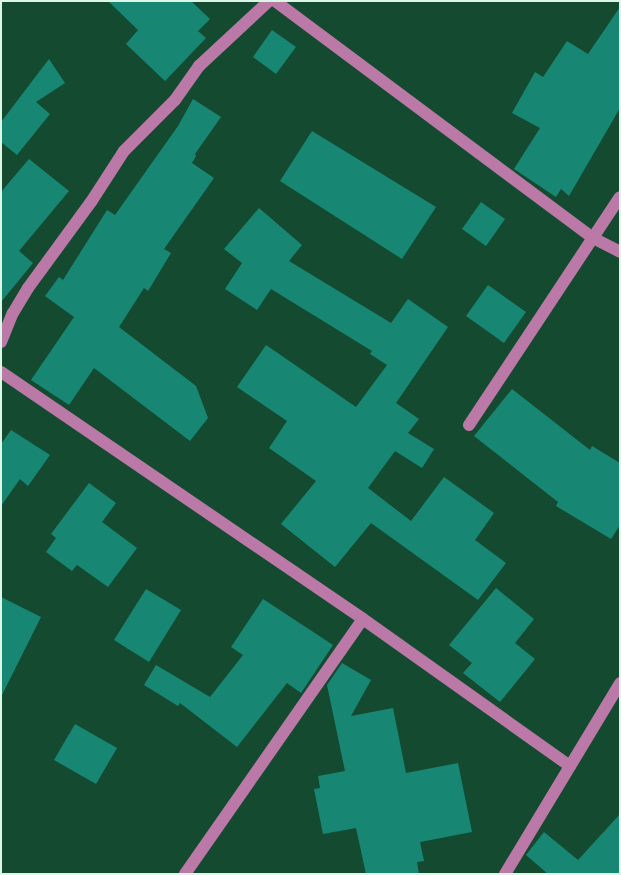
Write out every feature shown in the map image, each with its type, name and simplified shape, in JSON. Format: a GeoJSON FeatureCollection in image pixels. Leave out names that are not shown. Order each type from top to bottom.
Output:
{"type":"FeatureCollection","features":[{"type":"Feature","properties":{"kind":"street"},"geometry":{"type":"LineString","coordinates":[[1,342],[13,313],[28,288],[91,202],[124,151],[175,100],[199,66],[268,1]]}},
{"type":"Feature","properties":{"kind":"street"},"geometry":{"type":"LineString","coordinates":[[275,1],[593,238],[620,252]]}},
{"type":"Feature","properties":{"kind":"street"},"geometry":{"type":"LineString","coordinates":[[469,425],[620,197]]}},
{"type":"Feature","properties":{"kind":"street"},"geometry":{"type":"LineString","coordinates":[[1,372],[363,619],[570,766]]}},
{"type":"Feature","properties":{"kind":"street"},"geometry":{"type":"LineString","coordinates":[[185,874],[363,619]]}},
{"type":"Feature","properties":{"kind":"street"},"geometry":{"type":"LineString","coordinates":[[504,874],[620,683]]}},
{"type":"Feature","properties":{"kind":"building"},"geometry":{"type":"Polygon","coordinates":[[[108,1],[191,1],[210,19],[198,31],[206,38],[165,81],[126,44],[138,30],[108,1]]]}},
{"type":"Feature","properties":{"kind":"building"},"geometry":{"type":"Polygon","coordinates":[[[620,7],[620,108],[569,196],[561,189],[556,197],[514,169],[540,128],[512,113],[535,72],[543,77],[567,41],[588,54],[620,7]]]}},
{"type":"Feature","properties":{"kind":"building"},"geometry":{"type":"Polygon","coordinates":[[[272,30],[296,47],[276,74],[253,57],[272,30]]]}},
{"type":"Feature","properties":{"kind":"building"},"geometry":{"type":"Polygon","coordinates":[[[49,59],[65,83],[36,102],[50,114],[17,155],[1,142],[1,122],[49,59]]]}},
{"type":"Feature","properties":{"kind":"building"},"geometry":{"type":"Polygon","coordinates":[[[193,99],[221,117],[195,154],[196,156],[192,163],[214,178],[164,249],[171,253],[148,291],[144,288],[119,327],[196,386],[208,418],[190,441],[94,368],[69,405],[31,380],[74,317],[45,296],[59,277],[63,280],[107,210],[115,215],[178,126],[193,99]]]}},
{"type":"Feature","properties":{"kind":"building"},"geometry":{"type":"Polygon","coordinates":[[[312,131],[436,207],[402,259],[280,181],[312,131]]]}},
{"type":"Feature","properties":{"kind":"building"},"geometry":{"type":"Polygon","coordinates":[[[29,159],[69,191],[19,251],[33,263],[1,302],[1,192],[29,159]]]}},
{"type":"Feature","properties":{"kind":"building"},"geometry":{"type":"Polygon","coordinates":[[[481,202],[505,219],[486,246],[462,229],[481,202]]]}},
{"type":"Feature","properties":{"kind":"building"},"geometry":{"type":"Polygon","coordinates":[[[259,208],[302,245],[289,261],[391,323],[408,299],[448,327],[396,403],[419,419],[408,433],[434,449],[422,468],[395,451],[368,488],[411,521],[444,477],[494,513],[475,540],[506,563],[478,600],[371,523],[335,567],[281,524],[316,481],[269,448],[287,421],[237,387],[266,345],[356,407],[387,365],[370,354],[372,351],[271,289],[257,310],[225,289],[242,263],[224,249],[259,208]]]}},
{"type":"Feature","properties":{"kind":"building"},"geometry":{"type":"Polygon","coordinates":[[[488,285],[526,312],[504,343],[466,316],[488,285]]]}},
{"type":"Feature","properties":{"kind":"building"},"geometry":{"type":"Polygon","coordinates":[[[512,389],[590,450],[592,446],[620,463],[620,525],[611,539],[556,506],[558,502],[474,436],[512,389]]]}},
{"type":"Feature","properties":{"kind":"building"},"geometry":{"type":"Polygon","coordinates":[[[11,430],[50,455],[28,486],[20,479],[1,506],[1,444],[11,430]]]}},
{"type":"Feature","properties":{"kind":"building"},"geometry":{"type":"Polygon","coordinates":[[[89,483],[116,503],[102,522],[137,548],[108,587],[77,565],[72,571],[46,552],[56,538],[51,534],[89,483]]]}},
{"type":"Feature","properties":{"kind":"building"},"geometry":{"type":"Polygon","coordinates":[[[496,588],[534,619],[515,643],[535,659],[500,702],[463,673],[472,663],[449,645],[496,588]]]}},
{"type":"Feature","properties":{"kind":"building"},"geometry":{"type":"Polygon","coordinates":[[[146,589],[181,610],[149,662],[114,640],[146,589]]]}},
{"type":"Feature","properties":{"kind":"building"},"geometry":{"type":"Polygon","coordinates":[[[1,597],[41,617],[1,697],[1,597]]]}},
{"type":"Feature","properties":{"kind":"building"},"geometry":{"type":"Polygon","coordinates":[[[263,599],[333,645],[301,693],[287,683],[237,747],[180,703],[178,706],[144,685],[156,665],[210,697],[243,655],[231,647],[263,599]]]}},
{"type":"Feature","properties":{"kind":"building"},"geometry":{"type":"Polygon","coordinates":[[[342,663],[371,680],[351,716],[393,708],[406,773],[458,763],[472,832],[420,842],[424,861],[417,862],[419,874],[366,874],[356,828],[323,834],[314,789],[320,788],[318,776],[345,771],[327,685],[342,663]]]}},
{"type":"Feature","properties":{"kind":"building"},"geometry":{"type":"Polygon","coordinates":[[[75,724],[117,748],[96,784],[54,760],[75,724]]]}},
{"type":"Feature","properties":{"kind":"building"},"geometry":{"type":"Polygon","coordinates":[[[620,814],[620,874],[548,874],[526,855],[544,832],[578,860],[620,814]]]}}]}
